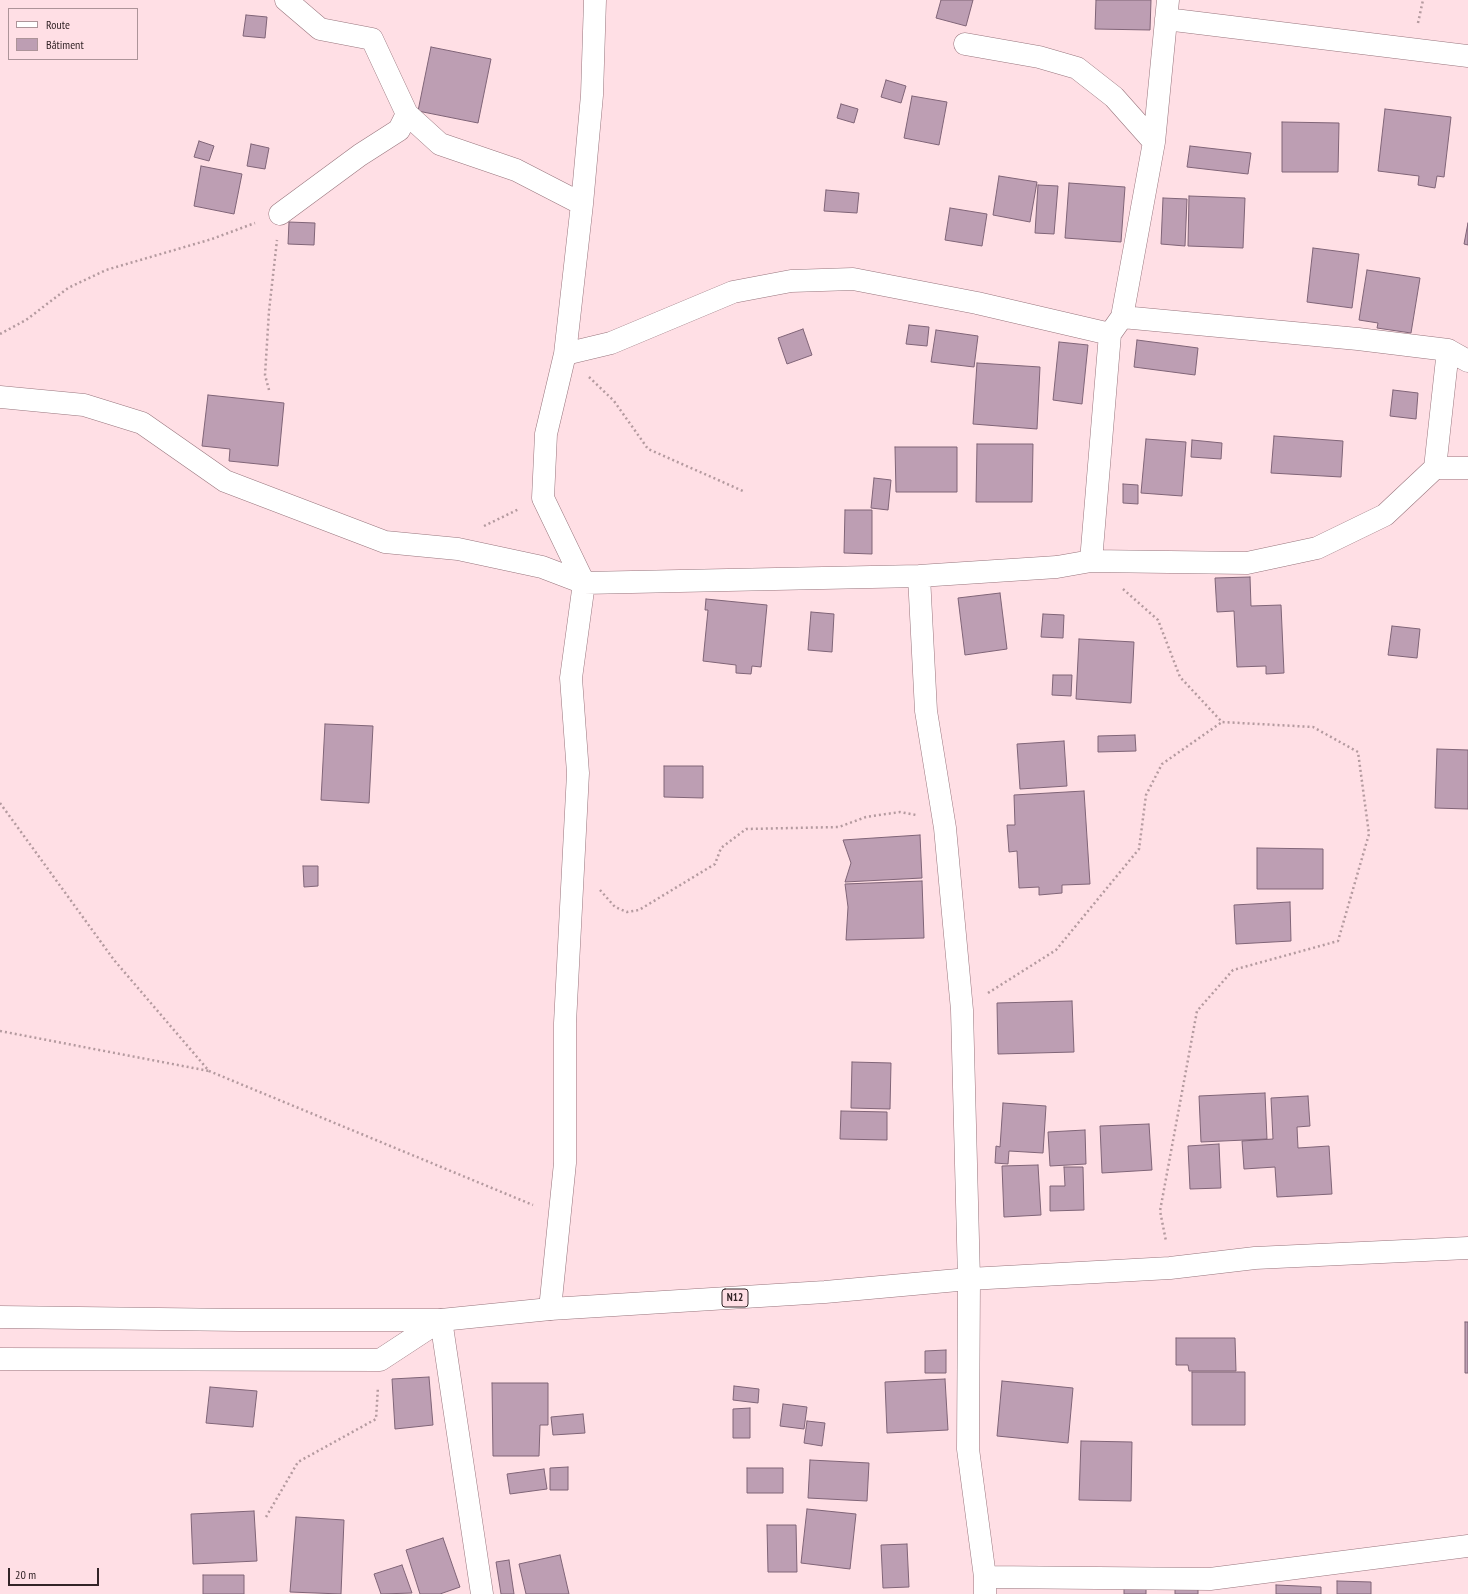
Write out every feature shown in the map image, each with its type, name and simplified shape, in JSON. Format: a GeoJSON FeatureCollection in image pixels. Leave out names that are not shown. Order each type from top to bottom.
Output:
{"type":"FeatureCollection","features":[{"type":"Feature","properties":{"kind":"street"},"geometry":{"type":"LineString","coordinates":[[286,0],[320,29],[372,39],[407,114],[440,144],[516,170],[582,204]]}},
{"type":"Feature","properties":{"kind":"street"},"geometry":{"type":"LineString","coordinates":[[550,1309],[565,1162],[565,1023],[578,773],[571,678],[584,583],[543,498],[546,434],[565,354],[582,204],[594,56],[590,4]]}},
{"type":"Feature","properties":{"kind":"street"},"geometry":{"type":"LineString","coordinates":[[1091,561],[1116,325],[1154,142],[1167,10],[1468,56]]}},
{"type":"Feature","properties":{"kind":"street"},"geometry":{"type":"LineString","coordinates":[[965,44],[1039,57],[1077,68],[1114,96],[1154,142]]}},
{"type":"Feature","properties":{"kind":"street"},"geometry":{"type":"LineString","coordinates":[[280,214],[360,154],[399,130],[407,114]]}},
{"type":"Feature","properties":{"kind":"street"},"geometry":{"type":"LineString","coordinates":[[565,354],[611,344],[733,292],[791,281],[853,279],[977,303],[1116,325],[1350,339],[1448,350],[1468,362]]}},
{"type":"Feature","properties":{"kind":"street"},"geometry":{"type":"LineString","coordinates":[[0,397],[84,405],[142,423],[225,481],[385,542],[458,549],[542,567],[584,583],[919,576],[1057,567],[1091,561],[1247,562],[1317,548],[1385,515],[1435,468],[1448,350]]}},
{"type":"Feature","properties":{"kind":"street"},"geometry":{"type":"LineString","coordinates":[[1435,468],[1468,468]]}},
{"type":"Feature","properties":{"kind":"street"},"geometry":{"type":"LineString","coordinates":[[919,576],[926,711],[945,828],[962,1010],[969,1279],[968,1449],[985,1586],[1210,1579],[1468,1546]]}},
{"type":"Feature","properties":{"kind":"street","name":"N12"},"geometry":{"type":"LineString","coordinates":[[0,1317],[239,1320],[441,1320],[550,1309],[825,1292],[969,1279],[1170,1268],[1255,1258],[1468,1248]]}},
{"type":"Feature","properties":{"kind":"street"},"geometry":{"type":"LineString","coordinates":[[0,1359],[380,1360],[441,1320],[482,1594]]}},
{"type":"Feature","properties":{"kind":"path"},"geometry":{"type":"LineString","coordinates":[[0,334],[26,320],[68,288],[106,270],[212,239],[280,214],[269,311],[265,374],[269,390]]}},
{"type":"Feature","properties":{"kind":"path"},"geometry":{"type":"LineString","coordinates":[[565,354],[614,401],[648,449],[743,491]]}},
{"type":"Feature","properties":{"kind":"path"},"geometry":{"type":"LineString","coordinates":[[458,549],[475,530],[543,498]]}},
{"type":"Feature","properties":{"kind":"path"},"geometry":{"type":"LineString","coordinates":[[1091,561],[1158,620],[1180,677],[1222,722]]}},
{"type":"Feature","properties":{"kind":"path"},"geometry":{"type":"LineString","coordinates":[[962,1010],[1056,950],[1138,848],[1146,795],[1162,764],[1222,722],[1313,727],[1358,752],[1369,834],[1338,941],[1234,970],[1197,1011],[1160,1211],[1170,1268]]}},
{"type":"Feature","properties":{"kind":"path"},"geometry":{"type":"LineString","coordinates":[[0,803],[114,960],[209,1071]]}},
{"type":"Feature","properties":{"kind":"path"},"geometry":{"type":"LineString","coordinates":[[598,888],[615,907],[627,912],[639,910],[715,864],[721,848],[746,830],[839,827],[866,817],[900,812],[928,818],[945,828]]}},
{"type":"Feature","properties":{"kind":"path"},"geometry":{"type":"LineString","coordinates":[[0,1031],[209,1071],[560,1216]]}},
{"type":"Feature","properties":{"kind":"path"},"geometry":{"type":"LineString","coordinates":[[266,1517],[298,1462],[376,1419],[380,1360]]}},
{"type":"Feature","properties":{"kind":"building"},"geometry":{"type":"Polygon","coordinates":[[[941,0],[973,0],[966,26],[936,18],[941,0]]]}},
{"type":"Feature","properties":{"kind":"building"},"geometry":{"type":"Polygon","coordinates":[[[1096,0],[1151,0],[1150,30],[1095,29],[1096,0]]]}},
{"type":"Feature","properties":{"kind":"building"},"geometry":{"type":"Polygon","coordinates":[[[246,15],[267,17],[265,38],[243,36],[246,15]]]}},
{"type":"Feature","properties":{"kind":"building"},"geometry":{"type":"Polygon","coordinates":[[[431,47],[491,59],[478,123],[418,111],[431,47]]]}},
{"type":"Feature","properties":{"kind":"building"},"geometry":{"type":"Polygon","coordinates":[[[886,80],[906,86],[901,103],[881,97],[886,80]]]}},
{"type":"Feature","properties":{"kind":"building"},"geometry":{"type":"Polygon","coordinates":[[[912,96],[947,102],[939,145],[904,138],[912,96]]]}},
{"type":"Feature","properties":{"kind":"building"},"geometry":{"type":"Polygon","coordinates":[[[841,104],[858,109],[854,123],[837,118],[841,104]]]}},
{"type":"Feature","properties":{"kind":"building"},"geometry":{"type":"Polygon","coordinates":[[[1385,109],[1451,117],[1444,177],[1437,176],[1435,188],[1418,185],[1419,176],[1378,171],[1385,109]]]}},
{"type":"Feature","properties":{"kind":"building"},"geometry":{"type":"Polygon","coordinates":[[[1282,122],[1339,123],[1338,172],[1282,172],[1282,122]]]}},
{"type":"Feature","properties":{"kind":"building"},"geometry":{"type":"Polygon","coordinates":[[[199,141],[214,146],[209,161],[194,157],[199,141]]]}},
{"type":"Feature","properties":{"kind":"building"},"geometry":{"type":"Polygon","coordinates":[[[251,144],[269,148],[265,169],[247,166],[251,144]]]}},
{"type":"Feature","properties":{"kind":"building"},"geometry":{"type":"Polygon","coordinates":[[[1190,146],[1251,153],[1248,174],[1187,167],[1190,146]]]}},
{"type":"Feature","properties":{"kind":"building"},"geometry":{"type":"Polygon","coordinates":[[[201,166],[242,174],[234,214],[194,206],[201,166]]]}},
{"type":"Feature","properties":{"kind":"building"},"geometry":{"type":"Polygon","coordinates":[[[999,176],[1037,182],[1030,222],[993,215],[999,176]]]}},
{"type":"Feature","properties":{"kind":"building"},"geometry":{"type":"Polygon","coordinates":[[[1069,183],[1125,187],[1121,242],[1065,238],[1069,183]]]}},
{"type":"Feature","properties":{"kind":"building"},"geometry":{"type":"Polygon","coordinates":[[[1038,185],[1058,186],[1054,234],[1035,233],[1038,185]]]}},
{"type":"Feature","properties":{"kind":"building"},"geometry":{"type":"Polygon","coordinates":[[[826,190],[859,193],[857,213],[824,211],[826,190]]]}},
{"type":"Feature","properties":{"kind":"building"},"geometry":{"type":"Polygon","coordinates":[[[1189,196],[1245,198],[1243,248],[1188,246],[1189,196]]]}},
{"type":"Feature","properties":{"kind":"building"},"geometry":{"type":"Polygon","coordinates":[[[1163,198],[1187,199],[1185,246],[1161,244],[1163,198]]]}},
{"type":"Feature","properties":{"kind":"building"},"geometry":{"type":"Polygon","coordinates":[[[950,208],[987,214],[982,246],[945,240],[950,208]]]}},
{"type":"Feature","properties":{"kind":"building"},"geometry":{"type":"Polygon","coordinates":[[[289,222],[315,223],[314,245],[288,244],[289,222]]]}},
{"type":"Feature","properties":{"kind":"building"},"geometry":{"type":"Polygon","coordinates":[[[1468,223],[1468,245],[1464,244],[1468,223]]]}},
{"type":"Feature","properties":{"kind":"building"},"geometry":{"type":"Polygon","coordinates":[[[1313,248],[1359,254],[1352,308],[1307,302],[1313,248]]]}},
{"type":"Feature","properties":{"kind":"building"},"geometry":{"type":"Polygon","coordinates":[[[1367,270],[1420,278],[1411,333],[1377,328],[1378,323],[1359,320],[1367,270]]]}},
{"type":"Feature","properties":{"kind":"building"},"geometry":{"type":"Polygon","coordinates":[[[909,325],[929,327],[927,346],[906,344],[909,325]]]}},
{"type":"Feature","properties":{"kind":"building"},"geometry":{"type":"Polygon","coordinates":[[[803,329],[812,355],[787,364],[778,338],[803,329]]]}},
{"type":"Feature","properties":{"kind":"building"},"geometry":{"type":"Polygon","coordinates":[[[936,330],[978,336],[974,367],[931,362],[936,330]]]}},
{"type":"Feature","properties":{"kind":"building"},"geometry":{"type":"Polygon","coordinates":[[[1137,340],[1198,348],[1195,375],[1134,367],[1137,340]]]}},
{"type":"Feature","properties":{"kind":"building"},"geometry":{"type":"Polygon","coordinates":[[[1059,342],[1088,345],[1082,404],[1053,400],[1059,342]]]}},
{"type":"Feature","properties":{"kind":"building"},"geometry":{"type":"Polygon","coordinates":[[[977,363],[1040,367],[1037,429],[973,424],[977,363]]]}},
{"type":"Feature","properties":{"kind":"building"},"geometry":{"type":"Polygon","coordinates":[[[1393,390],[1418,393],[1416,419],[1390,416],[1393,390]]]}},
{"type":"Feature","properties":{"kind":"building"},"geometry":{"type":"Polygon","coordinates":[[[208,395],[284,403],[278,466],[229,461],[230,449],[202,446],[208,395]]]}},
{"type":"Feature","properties":{"kind":"building"},"geometry":{"type":"Polygon","coordinates":[[[1274,436],[1343,441],[1341,477],[1271,473],[1274,436]]]}},
{"type":"Feature","properties":{"kind":"building"},"geometry":{"type":"Polygon","coordinates":[[[1146,439],[1186,442],[1182,496],[1141,493],[1146,439]]]}},
{"type":"Feature","properties":{"kind":"building"},"geometry":{"type":"Polygon","coordinates":[[[1192,440],[1222,443],[1221,459],[1191,457],[1192,440]]]}},
{"type":"Feature","properties":{"kind":"building"},"geometry":{"type":"Polygon","coordinates":[[[977,444],[1033,444],[1032,502],[976,502],[977,444]]]}},
{"type":"Feature","properties":{"kind":"building"},"geometry":{"type":"Polygon","coordinates":[[[895,447],[957,447],[957,492],[896,492],[895,447]]]}},
{"type":"Feature","properties":{"kind":"building"},"geometry":{"type":"Polygon","coordinates":[[[874,478],[891,480],[888,510],[871,508],[874,478]]]}},
{"type":"Feature","properties":{"kind":"building"},"geometry":{"type":"Polygon","coordinates":[[[1123,484],[1138,485],[1138,504],[1123,503],[1123,484]]]}},
{"type":"Feature","properties":{"kind":"building"},"geometry":{"type":"Polygon","coordinates":[[[845,510],[872,510],[872,554],[844,553],[845,510]]]}},
{"type":"Feature","properties":{"kind":"building"},"geometry":{"type":"Polygon","coordinates":[[[1250,577],[1251,606],[1281,605],[1284,673],[1266,674],[1266,666],[1237,667],[1234,611],[1217,612],[1215,578],[1250,577]]]}},
{"type":"Feature","properties":{"kind":"building"},"geometry":{"type":"Polygon","coordinates":[[[1000,593],[1007,649],[965,655],[958,598],[1000,593]]]}},
{"type":"Feature","properties":{"kind":"building"},"geometry":{"type":"Polygon","coordinates":[[[706,599],[767,605],[761,667],[752,666],[751,674],[736,673],[736,665],[703,661],[708,610],[705,610],[706,599]]]}},
{"type":"Feature","properties":{"kind":"building"},"geometry":{"type":"Polygon","coordinates":[[[811,612],[834,614],[832,652],[808,650],[811,612]]]}},
{"type":"Feature","properties":{"kind":"building"},"geometry":{"type":"Polygon","coordinates":[[[1043,614],[1064,615],[1063,638],[1041,637],[1043,614]]]}},
{"type":"Feature","properties":{"kind":"building"},"geometry":{"type":"Polygon","coordinates":[[[1392,626],[1420,629],[1417,658],[1388,655],[1392,626]]]}},
{"type":"Feature","properties":{"kind":"building"},"geometry":{"type":"Polygon","coordinates":[[[1079,639],[1134,642],[1131,703],[1076,699],[1079,639]]]}},
{"type":"Feature","properties":{"kind":"building"},"geometry":{"type":"Polygon","coordinates":[[[1053,675],[1072,675],[1071,696],[1052,695],[1053,675]]]}},
{"type":"Feature","properties":{"kind":"building"},"geometry":{"type":"Polygon","coordinates":[[[325,724],[373,726],[369,803],[321,800],[325,724]]]}},
{"type":"Feature","properties":{"kind":"building"},"geometry":{"type":"Polygon","coordinates":[[[1135,735],[1136,751],[1098,752],[1098,736],[1135,735]]]}},
{"type":"Feature","properties":{"kind":"building"},"geometry":{"type":"Polygon","coordinates":[[[1064,741],[1067,786],[1020,789],[1017,744],[1064,741]]]}},
{"type":"Feature","properties":{"kind":"building"},"geometry":{"type":"Polygon","coordinates":[[[1437,749],[1468,750],[1468,809],[1435,808],[1437,749]]]}},
{"type":"Feature","properties":{"kind":"building"},"geometry":{"type":"Polygon","coordinates":[[[664,766],[703,766],[703,798],[664,797],[664,766]]]}},
{"type":"Feature","properties":{"kind":"building"},"geometry":{"type":"Polygon","coordinates":[[[1084,791],[1090,884],[1062,885],[1062,893],[1039,895],[1039,887],[1019,888],[1017,851],[1009,852],[1007,825],[1015,825],[1014,795],[1084,791]]]}},
{"type":"Feature","properties":{"kind":"building"},"geometry":{"type":"Polygon","coordinates":[[[920,835],[922,878],[845,882],[851,863],[843,840],[920,835]]]}},
{"type":"Feature","properties":{"kind":"building"},"geometry":{"type":"Polygon","coordinates":[[[1257,848],[1323,849],[1323,889],[1257,889],[1257,848]]]}},
{"type":"Feature","properties":{"kind":"building"},"geometry":{"type":"Polygon","coordinates":[[[303,866],[318,866],[318,886],[304,887],[303,866]]]}},
{"type":"Feature","properties":{"kind":"building"},"geometry":{"type":"Polygon","coordinates":[[[922,881],[924,938],[846,940],[848,907],[845,884],[922,881]]]}},
{"type":"Feature","properties":{"kind":"building"},"geometry":{"type":"Polygon","coordinates":[[[1290,902],[1291,941],[1236,944],[1234,905],[1290,902]]]}},
{"type":"Feature","properties":{"kind":"building"},"geometry":{"type":"Polygon","coordinates":[[[1072,1001],[1074,1052],[998,1054],[997,1003],[1072,1001]]]}},
{"type":"Feature","properties":{"kind":"building"},"geometry":{"type":"Polygon","coordinates":[[[852,1062],[891,1063],[890,1109],[851,1108],[852,1062]]]}},
{"type":"Feature","properties":{"kind":"building"},"geometry":{"type":"Polygon","coordinates":[[[1265,1093],[1267,1139],[1201,1142],[1199,1096],[1265,1093]]]}},
{"type":"Feature","properties":{"kind":"building"},"geometry":{"type":"Polygon","coordinates":[[[1308,1096],[1310,1126],[1297,1127],[1298,1148],[1329,1146],[1332,1194],[1277,1197],[1275,1167],[1244,1169],[1242,1141],[1273,1139],[1271,1098],[1308,1096]]]}},
{"type":"Feature","properties":{"kind":"building"},"geometry":{"type":"Polygon","coordinates":[[[1003,1103],[1046,1106],[1043,1153],[1009,1151],[1008,1164],[995,1163],[996,1146],[1000,1147],[1003,1103]]]}},
{"type":"Feature","properties":{"kind":"building"},"geometry":{"type":"Polygon","coordinates":[[[841,1111],[887,1112],[887,1140],[840,1139],[841,1111]]]}},
{"type":"Feature","properties":{"kind":"building"},"geometry":{"type":"Polygon","coordinates":[[[1149,1124],[1152,1170],[1102,1173],[1100,1126],[1149,1124]]]}},
{"type":"Feature","properties":{"kind":"building"},"geometry":{"type":"Polygon","coordinates":[[[1085,1130],[1086,1164],[1050,1166],[1048,1132],[1085,1130]]]}},
{"type":"Feature","properties":{"kind":"building"},"geometry":{"type":"Polygon","coordinates":[[[1219,1144],[1221,1188],[1190,1189],[1188,1146],[1219,1144]]]}},
{"type":"Feature","properties":{"kind":"building"},"geometry":{"type":"Polygon","coordinates":[[[1038,1165],[1041,1215],[1004,1217],[1002,1166],[1038,1165]]]}},
{"type":"Feature","properties":{"kind":"building"},"geometry":{"type":"Polygon","coordinates":[[[1064,1167],[1083,1167],[1084,1210],[1050,1211],[1050,1186],[1065,1186],[1064,1167]]]}},
{"type":"Feature","properties":{"kind":"building"},"geometry":{"type":"Polygon","coordinates":[[[1465,1322],[1468,1322],[1468,1373],[1465,1373],[1465,1322]]]}},
{"type":"Feature","properties":{"kind":"building"},"geometry":{"type":"Polygon","coordinates":[[[1176,1338],[1235,1338],[1236,1371],[1189,1371],[1188,1365],[1176,1365],[1176,1338]]]}},
{"type":"Feature","properties":{"kind":"building"},"geometry":{"type":"Polygon","coordinates":[[[946,1350],[946,1373],[925,1373],[925,1351],[946,1350]]]}},
{"type":"Feature","properties":{"kind":"building"},"geometry":{"type":"Polygon","coordinates":[[[1192,1372],[1245,1372],[1245,1425],[1192,1425],[1192,1372]]]}},
{"type":"Feature","properties":{"kind":"building"},"geometry":{"type":"Polygon","coordinates":[[[429,1377],[433,1425],[395,1429],[392,1379],[429,1377]]]}},
{"type":"Feature","properties":{"kind":"building"},"geometry":{"type":"Polygon","coordinates":[[[945,1379],[948,1430],[887,1433],[885,1382],[945,1379]]]}},
{"type":"Feature","properties":{"kind":"building"},"geometry":{"type":"Polygon","coordinates":[[[1002,1381],[1073,1388],[1068,1443],[997,1436],[1002,1381]]]}},
{"type":"Feature","properties":{"kind":"building"},"geometry":{"type":"Polygon","coordinates":[[[492,1383],[548,1383],[548,1425],[540,1425],[539,1456],[493,1456],[492,1383]]]}},
{"type":"Feature","properties":{"kind":"building"},"geometry":{"type":"Polygon","coordinates":[[[734,1386],[759,1389],[758,1403],[733,1400],[734,1386]]]}},
{"type":"Feature","properties":{"kind":"building"},"geometry":{"type":"Polygon","coordinates":[[[210,1387],[257,1391],[253,1427],[206,1423],[210,1387]]]}},
{"type":"Feature","properties":{"kind":"building"},"geometry":{"type":"Polygon","coordinates":[[[783,1404],[807,1407],[804,1429],[780,1426],[783,1404]]]}},
{"type":"Feature","properties":{"kind":"building"},"geometry":{"type":"Polygon","coordinates":[[[750,1408],[750,1438],[733,1438],[733,1409],[750,1408]]]}},
{"type":"Feature","properties":{"kind":"building"},"geometry":{"type":"Polygon","coordinates":[[[583,1414],[585,1433],[553,1435],[551,1417],[583,1414]]]}},
{"type":"Feature","properties":{"kind":"building"},"geometry":{"type":"Polygon","coordinates":[[[807,1421],[825,1423],[822,1446],[804,1443],[807,1421]]]}},
{"type":"Feature","properties":{"kind":"building"},"geometry":{"type":"Polygon","coordinates":[[[1081,1441],[1132,1442],[1131,1501],[1079,1500],[1081,1441]]]}},
{"type":"Feature","properties":{"kind":"building"},"geometry":{"type":"Polygon","coordinates":[[[810,1460],[869,1463],[867,1501],[808,1498],[810,1460]]]}},
{"type":"Feature","properties":{"kind":"building"},"geometry":{"type":"Polygon","coordinates":[[[568,1467],[568,1490],[550,1490],[550,1468],[568,1467]]]}},
{"type":"Feature","properties":{"kind":"building"},"geometry":{"type":"Polygon","coordinates":[[[747,1468],[783,1468],[783,1493],[747,1493],[747,1468]]]}},
{"type":"Feature","properties":{"kind":"building"},"geometry":{"type":"Polygon","coordinates":[[[544,1469],[547,1489],[510,1494],[507,1474],[544,1469]]]}},
{"type":"Feature","properties":{"kind":"building"},"geometry":{"type":"Polygon","coordinates":[[[807,1509],[856,1514],[850,1569],[801,1563],[807,1509]]]}},
{"type":"Feature","properties":{"kind":"building"},"geometry":{"type":"Polygon","coordinates":[[[254,1511],[257,1561],[193,1564],[191,1514],[254,1511]]]}},
{"type":"Feature","properties":{"kind":"building"},"geometry":{"type":"Polygon","coordinates":[[[296,1517],[344,1520],[341,1594],[290,1592],[296,1517]]]}},
{"type":"Feature","properties":{"kind":"building"},"geometry":{"type":"Polygon","coordinates":[[[767,1525],[796,1525],[797,1572],[768,1572],[767,1525]]]}},
{"type":"Feature","properties":{"kind":"building"},"geometry":{"type":"Polygon","coordinates":[[[443,1538],[460,1587],[440,1594],[420,1594],[406,1550],[443,1538]]]}},
{"type":"Feature","properties":{"kind":"building"},"geometry":{"type":"Polygon","coordinates":[[[907,1544],[909,1587],[883,1588],[881,1545],[907,1544]]]}},
{"type":"Feature","properties":{"kind":"building"},"geometry":{"type":"Polygon","coordinates":[[[560,1555],[569,1594],[526,1594],[519,1564],[560,1555]]]}},
{"type":"Feature","properties":{"kind":"building"},"geometry":{"type":"Polygon","coordinates":[[[509,1560],[514,1594],[501,1594],[496,1562],[509,1560]]]}},
{"type":"Feature","properties":{"kind":"building"},"geometry":{"type":"Polygon","coordinates":[[[402,1565],[412,1593],[381,1594],[374,1574],[402,1565]]]}},
{"type":"Feature","properties":{"kind":"building"},"geometry":{"type":"Polygon","coordinates":[[[203,1575],[244,1575],[244,1594],[203,1594],[203,1575]]]}},
{"type":"Feature","properties":{"kind":"building"},"geometry":{"type":"Polygon","coordinates":[[[1337,1581],[1371,1582],[1371,1594],[1337,1594],[1337,1581]]]}},
{"type":"Feature","properties":{"kind":"building"},"geometry":{"type":"Polygon","coordinates":[[[1124,1583],[1146,1583],[1146,1594],[1124,1594],[1124,1583]]]}},
{"type":"Feature","properties":{"kind":"building"},"geometry":{"type":"Polygon","coordinates":[[[1175,1583],[1198,1583],[1198,1594],[1175,1594],[1175,1583]]]}},
{"type":"Feature","properties":{"kind":"building"},"geometry":{"type":"Polygon","coordinates":[[[1276,1585],[1321,1587],[1321,1594],[1276,1594],[1276,1585]]]}}]}
